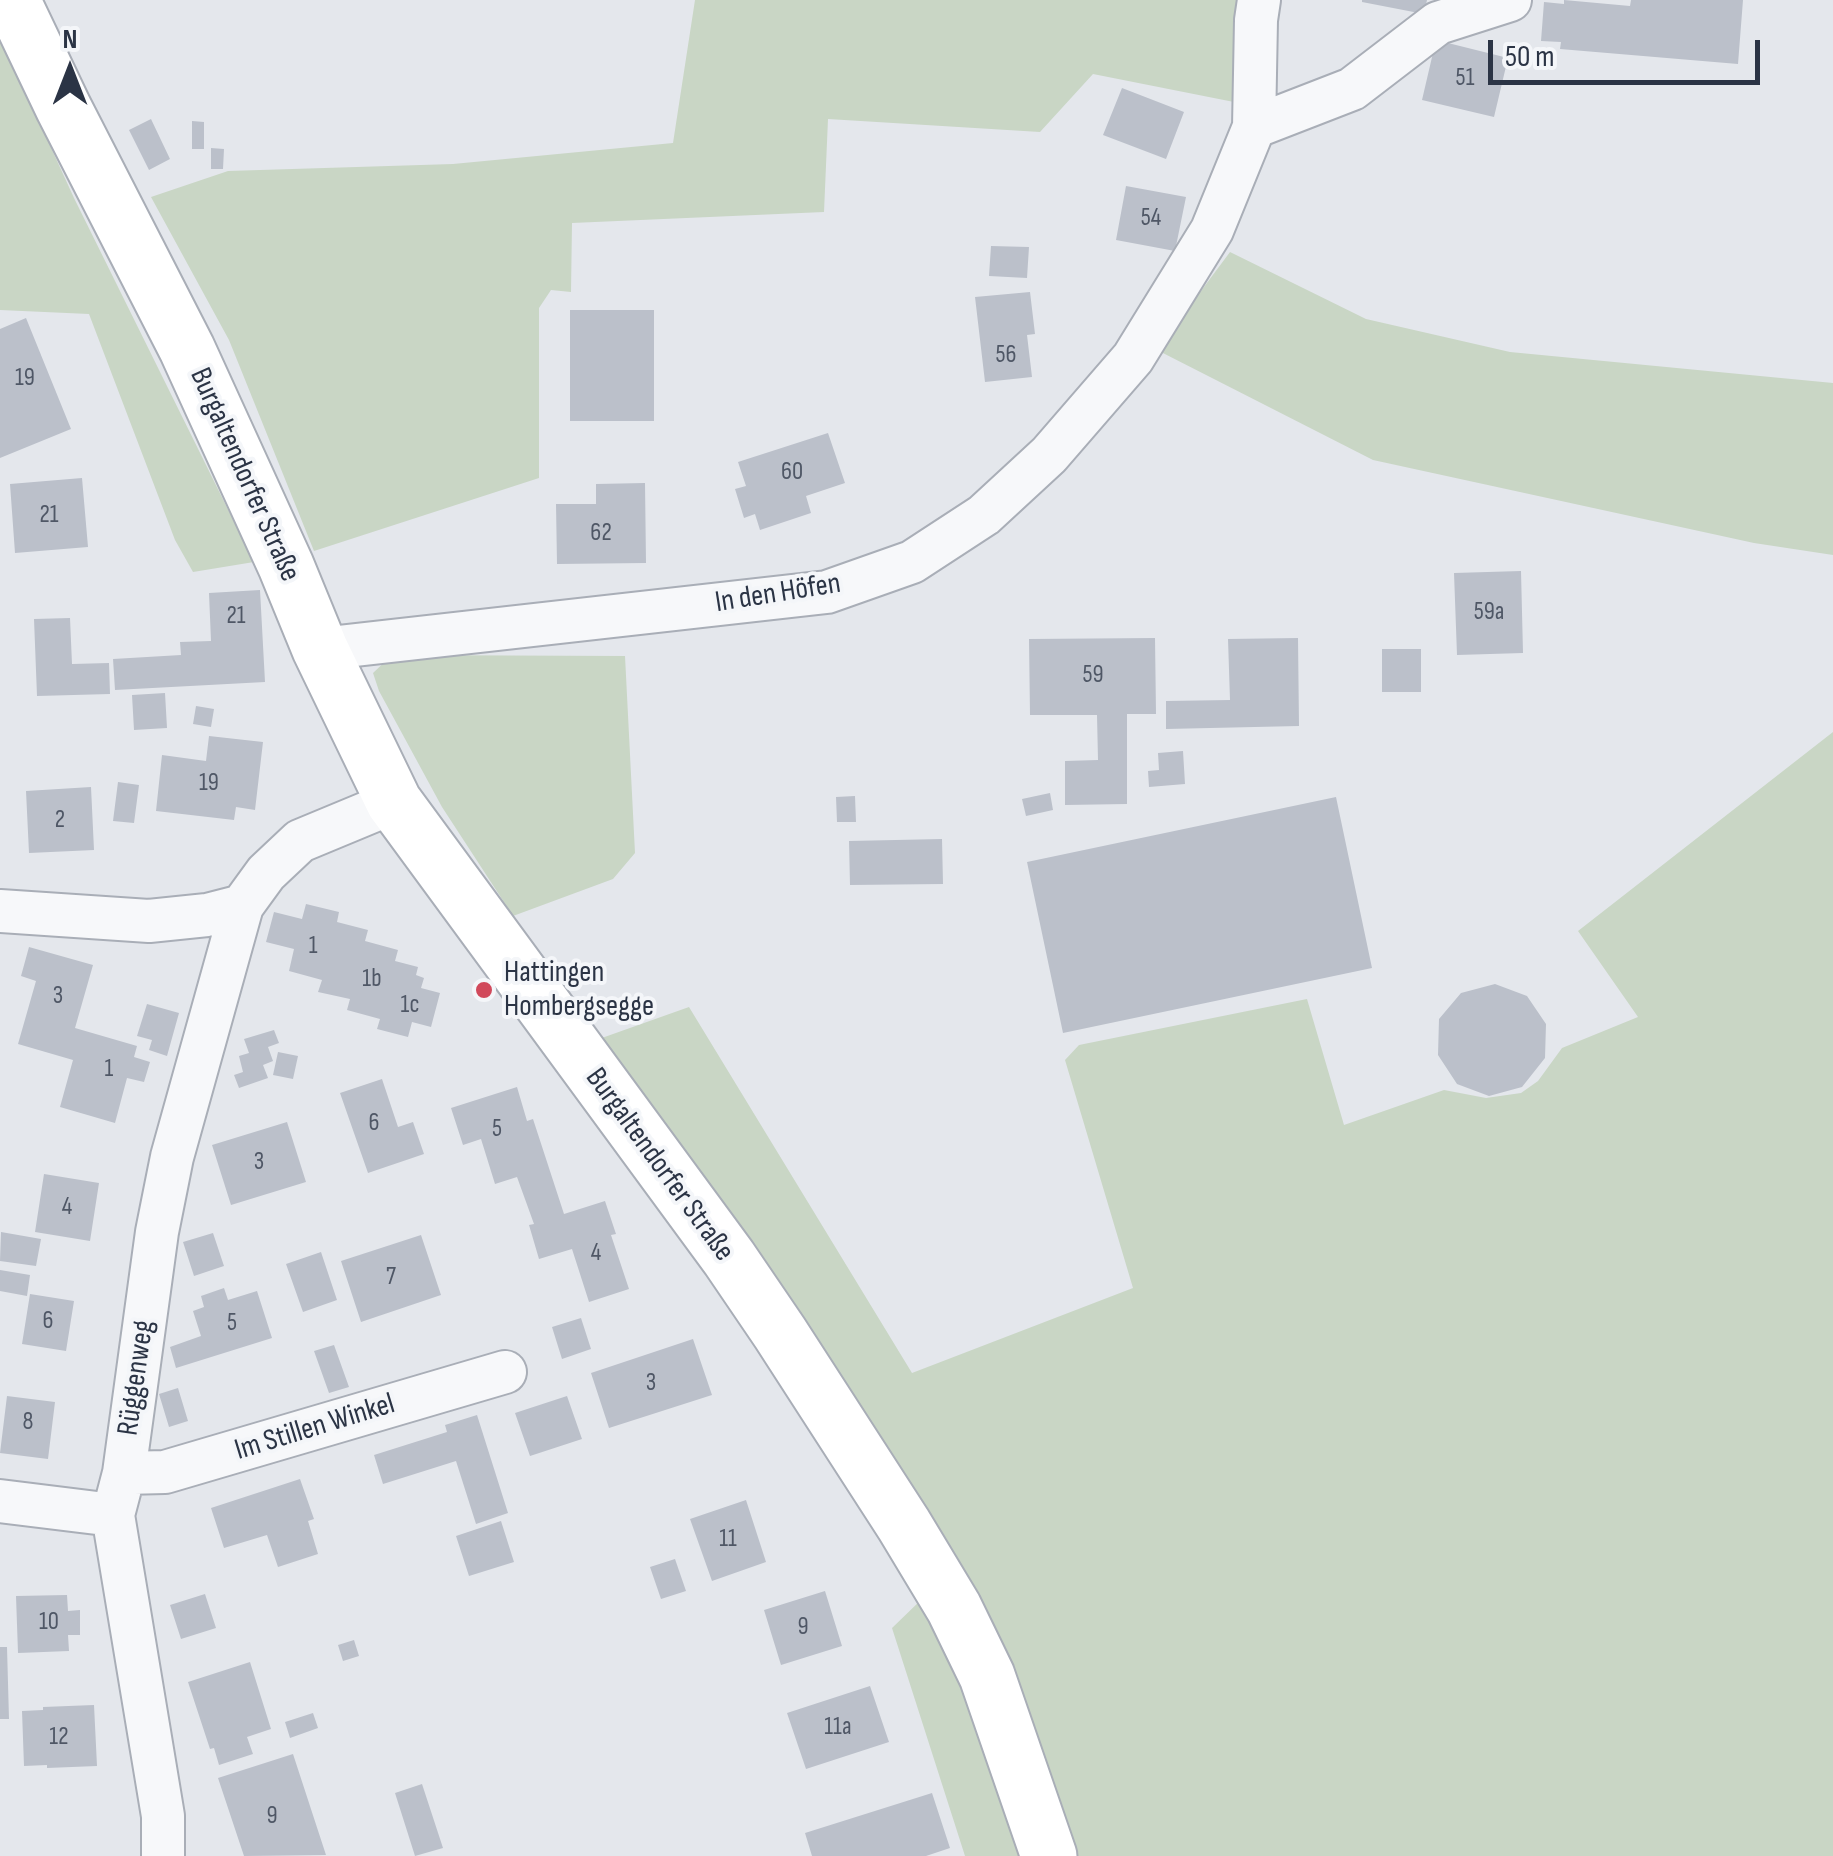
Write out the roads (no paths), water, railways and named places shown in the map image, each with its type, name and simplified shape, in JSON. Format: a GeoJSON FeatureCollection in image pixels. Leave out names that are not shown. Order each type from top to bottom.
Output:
{"type":"FeatureCollection","features":[{"type":"Feature","properties":{"kind":"main road","name":"Burgaltendorfer Straße"},"geometry":{"type":"LineString","coordinates":[[12,0],[187,348],[320,648],[394,802],[728,1258],[904,1526],[954,1608],[987,1676],[1050,1856]]}},
{"type":"Feature","properties":{"kind":"street","name":"In den Höfen"},"geometry":{"type":"LineString","coordinates":[[320,648],[827,592],[912,562],[984,514],[1049,455],[1133,358],[1212,230],[1254,127],[1259,0]]}},
{"type":"Feature","properties":{"kind":"street"},"geometry":{"type":"LineString","coordinates":[[1254,127],[1352,89],[1438,23],[1510,0]]}},
{"type":"Feature","properties":{"kind":"street"},"geometry":{"type":"LineString","coordinates":[[0,912],[149,921],[242,906],[266,873],[300,841],[394,802]]}},
{"type":"Feature","properties":{"kind":"street","name":"Rüggenweg"},"geometry":{"type":"LineString","coordinates":[[163,1856],[163,1816],[113,1514],[124,1473],[168,1176],[242,906]]}},
{"type":"Feature","properties":{"kind":"street","name":"Im Stillen Winkel"},"geometry":{"type":"LineString","coordinates":[[124,1473],[165,1472],[504,1372]]}},
{"type":"Feature","properties":{"kind":"street"},"geometry":{"type":"LineString","coordinates":[[0,1501],[113,1514]]}},
{"type":"Feature","properties":{"kind":"place","name":"Hattingen Hombergsegge"},"geometry":{"type":"Point","coordinates":[484,990]}}]}
